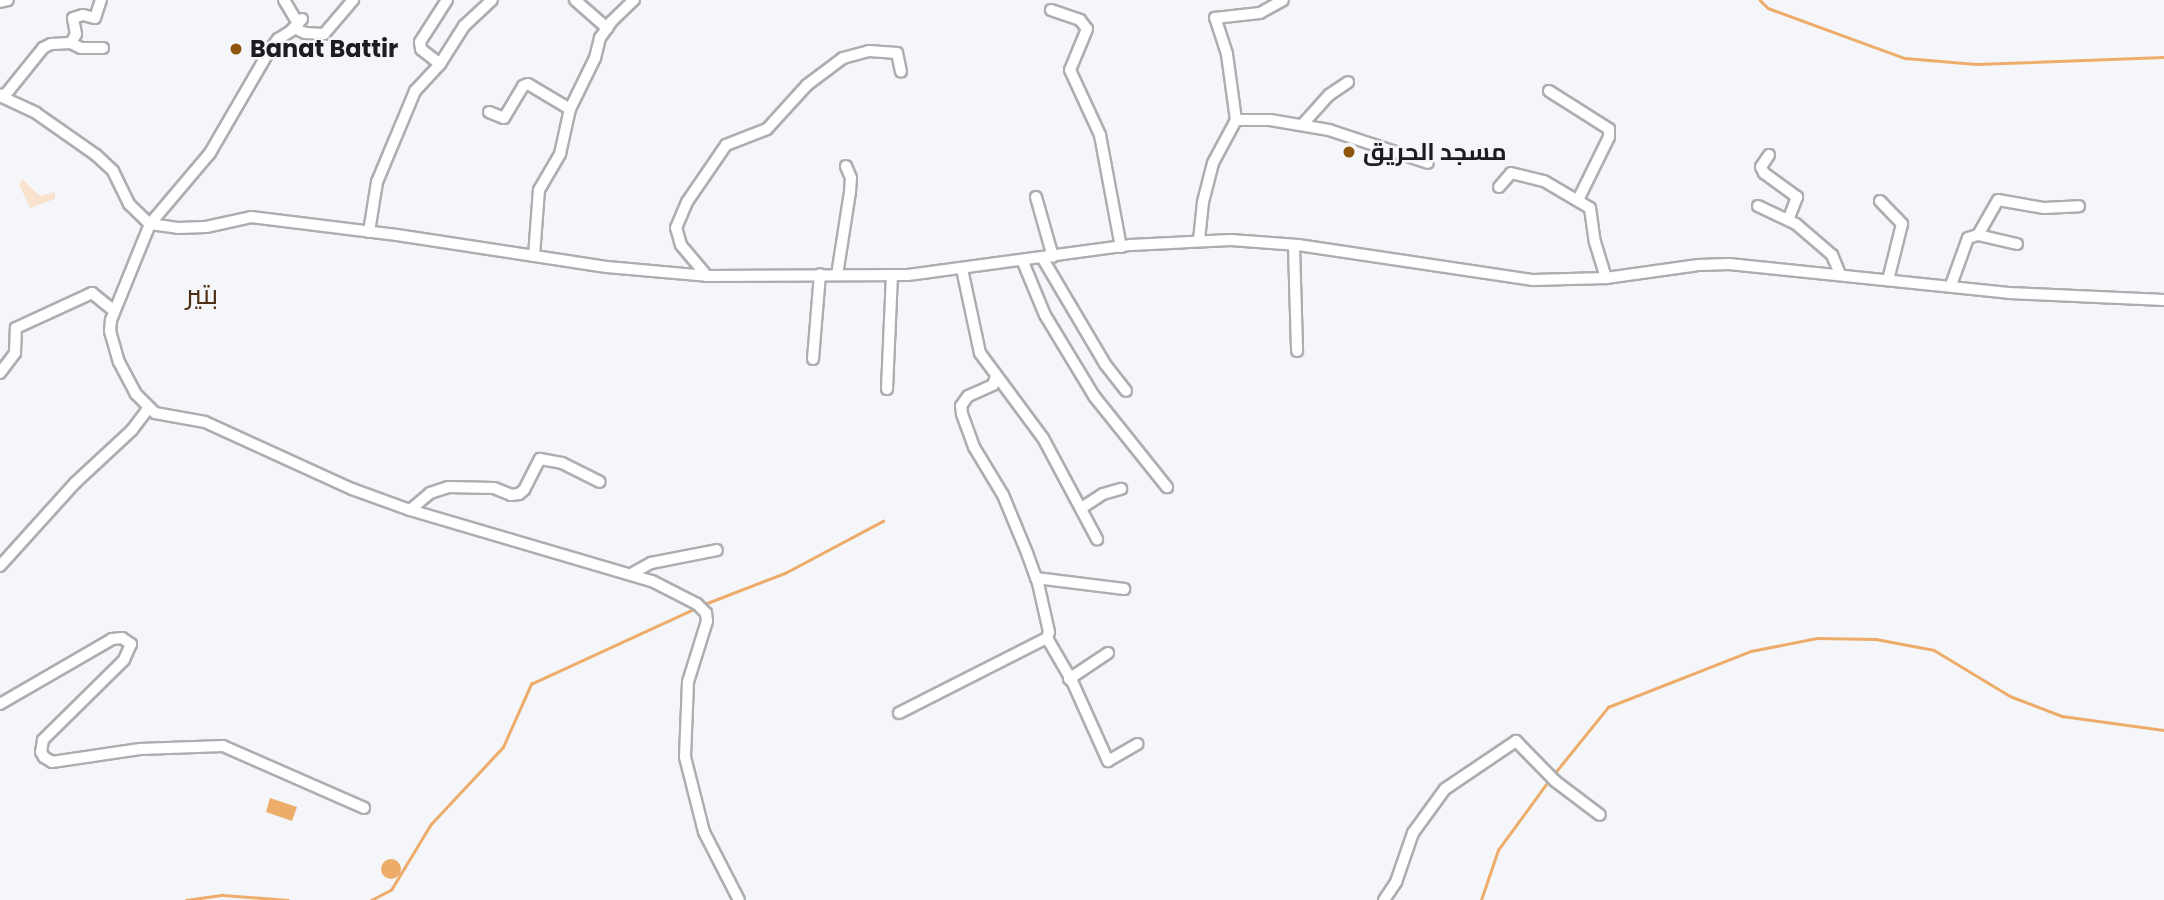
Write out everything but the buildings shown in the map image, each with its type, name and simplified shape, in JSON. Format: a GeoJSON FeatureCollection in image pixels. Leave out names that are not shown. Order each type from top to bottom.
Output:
{"type":"FeatureCollection","features":[{"type":"Feature","properties":{"kind":"street"},"geometry":{"type":"LineString","coordinates":[[0,2],[8,0]]}},
{"type":"Feature","properties":{"kind":"street"},"geometry":{"type":"LineString","coordinates":[[71,43],[76,34],[73,18],[83,15],[95,18],[101,0]]}},
{"type":"Feature","properties":{"kind":"street"},"geometry":{"type":"LineString","coordinates":[[284,0],[305,33],[324,34],[353,0]]}},
{"type":"Feature","properties":{"kind":"street"},"geometry":{"type":"LineString","coordinates":[[440,64],[421,50],[420,42],[447,0]]}},
{"type":"Feature","properties":{"kind":"street"},"geometry":{"type":"LineString","coordinates":[[369,232],[377,182],[407,106],[415,91],[440,64],[464,26],[492,0]]}},
{"type":"Feature","properties":{"kind":"street"},"geometry":{"type":"LineString","coordinates":[[575,0],[607,28]]}},
{"type":"Feature","properties":{"kind":"street"},"geometry":{"type":"LineString","coordinates":[[534,256],[539,190],[560,154],[570,109],[607,28],[634,0]]}},
{"type":"Feature","properties":{"kind":"street"},"geometry":{"type":"LineString","coordinates":[[1199,240],[1203,202],[1213,163],[1236,120],[1227,54],[1215,18],[1260,13],[1283,0]]}},
{"type":"Feature","properties":{"kind":"street"},"geometry":{"type":"LineString","coordinates":[[1051,10],[1080,20],[1087,29],[1070,70],[1100,135],[1121,247]]}},
{"type":"Feature","properties":{"kind":"street"},"geometry":{"type":"LineString","coordinates":[[298,23],[278,39],[210,153],[150,225],[113,310],[110,331],[119,362],[148,409],[205,422],[344,486],[411,510],[631,574],[670,589],[697,604],[706,613],[707,621],[688,682],[685,757],[704,832],[739,900]]}},
{"type":"Feature","properties":{"kind":"street"},"geometry":{"type":"LineString","coordinates":[[0,95],[6,94],[18,81],[43,48],[71,43],[81,48],[103,48]]}},
{"type":"Feature","properties":{"kind":"street"},"geometry":{"type":"LineString","coordinates":[[706,276],[681,245],[676,228],[687,202],[726,145],[767,129],[807,85],[844,58],[869,51],[897,53],[901,72]]}},
{"type":"Feature","properties":{"kind":"street"},"geometry":{"type":"LineString","coordinates":[[1303,125],[1329,95],[1348,82]]}},
{"type":"Feature","properties":{"kind":"street"},"geometry":{"type":"LineString","coordinates":[[489,112],[504,118],[523,86],[528,84],[570,109]]}},
{"type":"Feature","properties":{"kind":"street"},"geometry":{"type":"LineString","coordinates":[[1549,91],[1609,128],[1609,137],[1578,200]]}},
{"type":"Feature","properties":{"kind":"street"},"geometry":{"type":"LineString","coordinates":[[0,95],[38,112],[102,156],[130,204],[150,225],[206,227],[251,217],[607,267],[706,276],[892,275],[1023,262],[1121,247],[1231,240],[1294,247],[1298,245],[1533,280],[1606,278],[1699,265],[1840,274],[2009,293],[2164,300]]}},
{"type":"Feature","properties":{"kind":"street"},"geometry":{"type":"LineString","coordinates":[[1236,120],[1244,118],[1303,125],[1428,163]]}},
{"type":"Feature","properties":{"kind":"street"},"geometry":{"type":"LineString","coordinates":[[1769,155],[1761,167],[1764,173],[1797,197],[1789,218]]}},
{"type":"Feature","properties":{"kind":"street"},"geometry":{"type":"LineString","coordinates":[[838,275],[851,178],[846,166]]}},
{"type":"Feature","properties":{"kind":"street"},"geometry":{"type":"LineString","coordinates":[[1499,187],[1511,173],[1544,181],[1590,208],[1595,242],[1606,278]]}},
{"type":"Feature","properties":{"kind":"street"},"geometry":{"type":"LineString","coordinates":[[1036,197],[1048,258],[1105,365],[1126,391]]}},
{"type":"Feature","properties":{"kind":"street"},"geometry":{"type":"LineString","coordinates":[[1951,285],[1964,242],[1978,235],[1998,200],[2044,208],[2079,206]]}},
{"type":"Feature","properties":{"kind":"street"},"geometry":{"type":"LineString","coordinates":[[1880,201],[1902,224],[1888,279]]}},
{"type":"Feature","properties":{"kind":"street"},"geometry":{"type":"LineString","coordinates":[[1758,206],[1789,218],[1832,255],[1840,274]]}},
{"type":"Feature","properties":{"kind":"street"},"geometry":{"type":"LineString","coordinates":[[1978,235],[2017,244]]}},
{"type":"Feature","properties":{"kind":"street"},"geometry":{"type":"LineString","coordinates":[[1294,247],[1297,351]]}},
{"type":"Feature","properties":{"kind":"street"},"geometry":{"type":"LineString","coordinates":[[1023,262],[1045,315],[1094,396],[1167,487]]}},
{"type":"Feature","properties":{"kind":"street"},"geometry":{"type":"LineString","coordinates":[[962,269],[978,348],[1028,416],[1083,508],[1097,538]]}},
{"type":"Feature","properties":{"kind":"street"},"geometry":{"type":"LineString","coordinates":[[813,359],[820,274]]}},
{"type":"Feature","properties":{"kind":"street"},"geometry":{"type":"LineString","coordinates":[[887,389],[892,275]]}},
{"type":"Feature","properties":{"kind":"street"},"geometry":{"type":"LineString","coordinates":[[0,373],[15,354],[16,328],[92,293],[113,310]]}},
{"type":"Feature","properties":{"kind":"street"},"geometry":{"type":"LineString","coordinates":[[899,713],[1047,638],[1049,632],[1036,578],[1003,495],[974,447],[962,414],[961,406],[968,396],[993,384],[996,376]]}},
{"type":"Feature","properties":{"kind":"street"},"geometry":{"type":"LineString","coordinates":[[0,566],[75,483],[132,429],[148,409]]}},
{"type":"Feature","properties":{"kind":"street"},"geometry":{"type":"LineString","coordinates":[[411,510],[430,493],[448,487],[494,488],[511,495],[519,494],[524,490],[540,459],[562,463],[600,482]]}},
{"type":"Feature","properties":{"kind":"street"},"geometry":{"type":"LineString","coordinates":[[1083,508],[1103,494],[1121,489]]}},
{"type":"Feature","properties":{"kind":"street"},"geometry":{"type":"LineString","coordinates":[[631,574],[651,563],[717,550]]}},
{"type":"Feature","properties":{"kind":"street"},"geometry":{"type":"LineString","coordinates":[[1036,578],[1124,589]]}},
{"type":"Feature","properties":{"kind":"street"},"geometry":{"type":"LineString","coordinates":[[0,704],[112,639],[122,638],[131,644],[124,660],[43,740],[41,752],[44,757],[52,762],[140,749],[223,746],[364,808]]}},
{"type":"Feature","properties":{"kind":"street"},"geometry":{"type":"LineString","coordinates":[[1047,638],[1108,761],[1138,744]]}},
{"type":"Feature","properties":{"kind":"street"},"geometry":{"type":"LineString","coordinates":[[1069,679],[1108,653]]}},
{"type":"Feature","properties":{"kind":"street"},"geometry":{"type":"LineString","coordinates":[[1384,900],[1396,882],[1413,833],[1445,789],[1516,741],[1555,782],[1600,815]]}},
{"type":"Feature","properties":{"kind":"shaded area"},"geometry":{"type":"Polygon","coordinates":[[[21,178],[40,196],[55,192],[55,199],[30,208],[19,184],[22,182],[21,178]]]}},
{"type":"Feature","properties":{"kind":"shaded area"},"geometry":{"type":"Polygon","coordinates":[[[270,798],[297,807],[292,821],[266,812],[270,798]]]}},
{"type":"Feature","properties":{"kind":"shaded area"},"geometry":{"type":"Polygon","coordinates":[[[391,859],[398,862],[401,869],[398,876],[391,879],[384,876],[381,869],[384,862],[391,859]]]}},
{"type":"Feature","properties":{"kind":"waterway"},"geometry":{"type":"LineString","coordinates":[[1760,0],[1768,8],[1905,58],[1976,64],[2164,57]]}},
{"type":"Feature","properties":{"kind":"waterway"},"geometry":{"type":"LineString","coordinates":[[702,605],[785,573],[883,521]]}},
{"type":"Feature","properties":{"kind":"waterway"},"geometry":{"type":"LineString","coordinates":[[371,900],[391,890],[431,824],[503,747],[531,684],[696,608]]}},
{"type":"Feature","properties":{"kind":"waterway"},"geometry":{"type":"LineString","coordinates":[[1554,774],[1608,707],[1751,651],[1817,638],[1876,639],[1934,650],[2010,696],[2062,716],[2164,730]]}},
{"type":"Feature","properties":{"kind":"waterway"},"geometry":{"type":"LineString","coordinates":[[1481,900],[1498,850],[1550,779]]}},
{"type":"Feature","properties":{"kind":"waterway"},"geometry":{"type":"LineString","coordinates":[[186,900],[223,895],[288,900]]}},
{"type":"Feature","properties":{"kind":"place","name":"Banat Battir"},"geometry":{"type":"Point","coordinates":[236,49]}},
{"type":"Feature","properties":{"kind":"place","name":"مسجد الحريق"},"geometry":{"type":"Point","coordinates":[1349,152]}},
{"type":"Feature","properties":{"kind":"district","name":"بتير"},"geometry":{"type":"Point","coordinates":[202,295]}}]}
